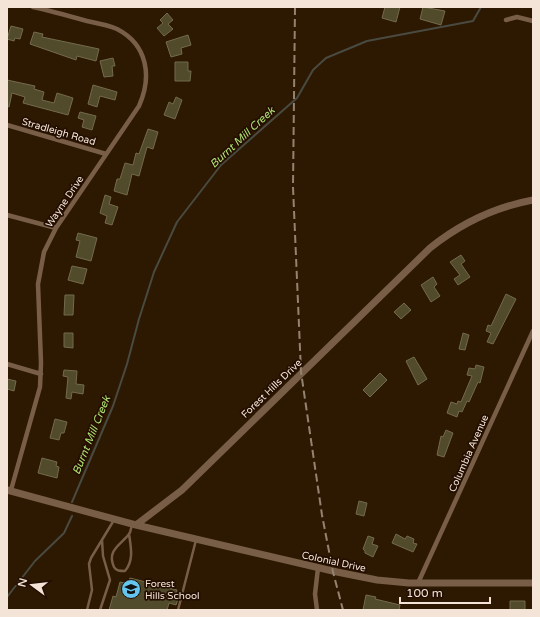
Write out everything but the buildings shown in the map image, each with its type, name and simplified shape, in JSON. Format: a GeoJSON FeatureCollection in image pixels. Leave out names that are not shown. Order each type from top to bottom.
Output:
{"type":"FeatureCollection","features":[{"type":"Feature","properties":{"kind":"street","name":"Wayne Drive"},"geometry":{"type":"LineString","coordinates":[[8,489],[37,400],[41,374],[38,294],[39,271],[44,252],[56,228],[135,112],[143,97],[147,78],[143,57],[134,42],[118,30],[33,7]]}},
{"type":"Feature","properties":{"kind":"street"},"geometry":{"type":"LineString","coordinates":[[506,20],[517,17],[533,21]]}},
{"type":"Feature","properties":{"kind":"street","name":"Stradleigh Road"},"geometry":{"type":"LineString","coordinates":[[7,125],[106,154]]}},
{"type":"Feature","properties":{"kind":"street","name":"Forest Hills Drive"},"geometry":{"type":"LineString","coordinates":[[134,525],[182,490],[430,248],[474,220],[510,205],[533,200]]}},
{"type":"Feature","properties":{"kind":"street"},"geometry":{"type":"LineString","coordinates":[[7,215],[56,228]]}},
{"type":"Feature","properties":{"kind":"street","name":"Columbia Avenue"},"geometry":{"type":"LineString","coordinates":[[418,583],[533,331]]}},
{"type":"Feature","properties":{"kind":"street"},"geometry":{"type":"LineString","coordinates":[[7,364],[41,374]]}},
{"type":"Feature","properties":{"kind":"street"},"geometry":{"type":"LineString","coordinates":[[8,489],[134,525]]}},
{"type":"Feature","properties":{"kind":"street","name":"Colonial Drive"},"geometry":{"type":"LineString","coordinates":[[134,525],[318,568],[377,580],[418,583],[533,583]]}},
{"type":"Feature","properties":{"kind":"street"},"geometry":{"type":"LineString","coordinates":[[317,610],[315,594],[318,568]]}},
{"type":"Feature","properties":{"kind":"lane"},"geometry":{"type":"LineString","coordinates":[[88,610],[92,585],[89,564],[114,519]]}},
{"type":"Feature","properties":{"kind":"lane"},"geometry":{"type":"LineString","coordinates":[[129,534],[131,555],[129,566],[125,571],[120,572],[115,569],[113,564],[113,555],[119,543],[129,534],[134,525]]}},
{"type":"Feature","properties":{"kind":"lane"},"geometry":{"type":"LineString","coordinates":[[178,610],[196,539]]}},
{"type":"Feature","properties":{"kind":"lane"},"geometry":{"type":"LineString","coordinates":[[100,610],[110,580],[103,556],[102,540]]}},
{"type":"Feature","properties":{"kind":"waterway","name":"Burnt Mill Creek"},"geometry":{"type":"LineString","coordinates":[[72,502],[113,406],[154,272],[177,222],[221,165],[297,98],[313,70],[326,58],[367,41],[473,21],[481,7]]}},
{"type":"Feature","properties":{"kind":"waterway","name":"Burnt Mill Creek"},"geometry":{"type":"LineString","coordinates":[[7,597],[35,561],[64,533],[72,516]]}},
{"type":"Feature","properties":{"kind":"railway"},"geometry":{"type":"LineString","coordinates":[[295,7],[293,187],[301,372],[322,515],[333,572],[343,610]]}},
{"type":"Feature","properties":{"kind":"place","name":"Forest Hills School"},"geometry":{"type":"Point","coordinates":[131,589]}}]}
